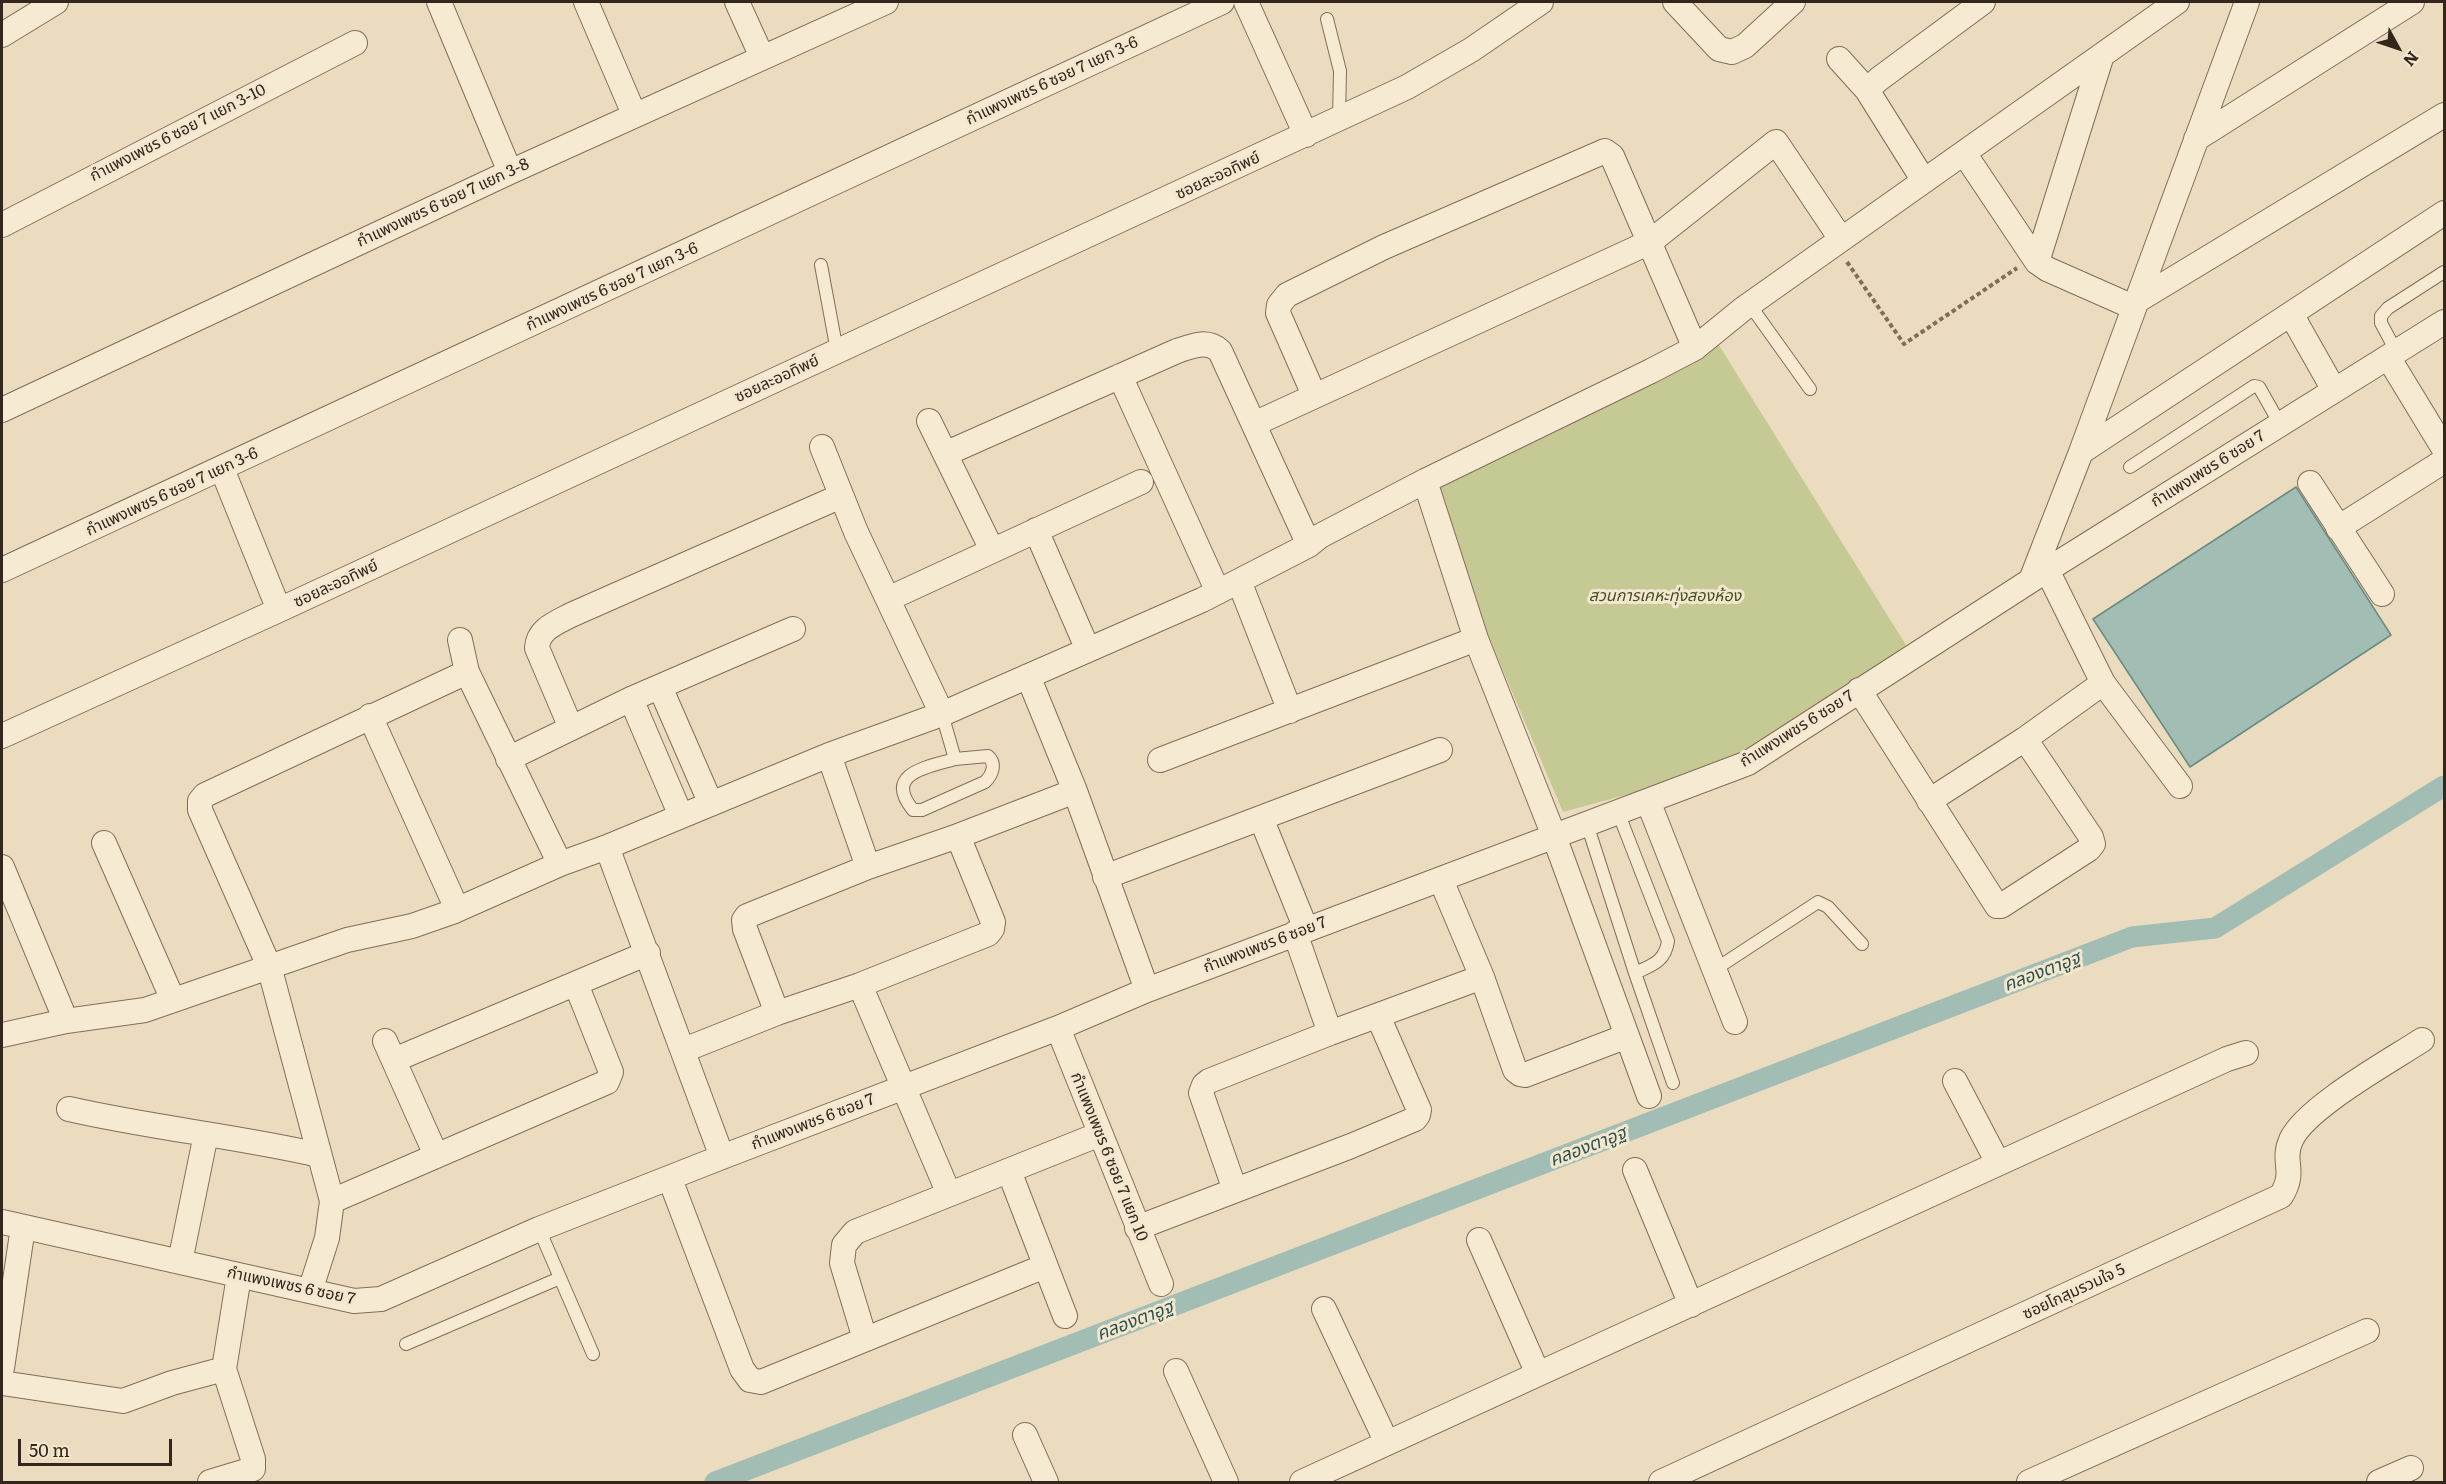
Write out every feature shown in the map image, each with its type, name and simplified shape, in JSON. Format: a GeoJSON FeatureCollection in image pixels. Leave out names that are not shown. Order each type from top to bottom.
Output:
{"type":"FeatureCollection","features":[{"type":"Feature","properties":{"kind":"street"},"geometry":{"type":"LineString","coordinates":[[2,35],[56,2]]}},
{"type":"Feature","properties":{"kind":"street"},"geometry":{"type":"LineString","coordinates":[[439,2],[510,172]]}},
{"type":"Feature","properties":{"kind":"street"},"geometry":{"type":"LineString","coordinates":[[586,2],[634,114]]}},
{"type":"Feature","properties":{"kind":"street"},"geometry":{"type":"LineString","coordinates":[[737,2],[762,57]]}},
{"type":"Feature","properties":{"kind":"street","name":"กำแพงเพชร 6 ซอย 7 แยก 3-8"},"geometry":{"type":"LineString","coordinates":[[2,410],[634,114],[886,2]]}},
{"type":"Feature","properties":{"kind":"street","name":"กำแพงเพชร 6 ซอย 7 แยก 3-6"},"geometry":{"type":"LineString","coordinates":[[2,570],[1222,2]]}},
{"type":"Feature","properties":{"kind":"street"},"geometry":{"type":"LineString","coordinates":[[1246,2],[1306,135]]}},
{"type":"Feature","properties":{"kind":"street","name":"ซอยละออทิพย์"},"geometry":{"type":"LineString","coordinates":[[2,736],[1306,135],[1436,72],[1541,2]]}},
{"type":"Feature","properties":{"kind":"street"},"geometry":{"type":"LineString","coordinates":[[1675,2],[1719,49],[1732,52],[1744,46],[1792,2]]}},
{"type":"Feature","properties":{"kind":"street"},"geometry":{"type":"LineString","coordinates":[[1867,90],[1983,2]]}},
{"type":"Feature","properties":{"kind":"street"},"geometry":{"type":"LineString","coordinates":[[2,1035],[66,1021],[134,1012],[347,940],[412,926],[829,755],[942,714],[1218,592],[1310,545],[1320,536],[1425,481],[1695,348],[1750,305],[2177,2]]}},
{"type":"Feature","properties":{"kind":"street"},"geometry":{"type":"LineString","coordinates":[[2180,786],[2103,683],[2039,575],[2134,304],[2247,2]]}},
{"type":"Feature","properties":{"kind":"street"},"geometry":{"type":"LineString","coordinates":[[2196,139],[2412,2]]}},
{"type":"Feature","properties":{"kind":"street","name":"กำแพงเพชร 6 ซอย 7 แยก 3-10"},"geometry":{"type":"LineString","coordinates":[[2,225],[355,43]]}},
{"type":"Feature","properties":{"kind":"street"},"geometry":{"type":"LineString","coordinates":[[2035,260],[2102,54]]}},
{"type":"Feature","properties":{"kind":"street"},"geometry":{"type":"LineString","coordinates":[[1839,59],[1867,90],[1924,181]]}},
{"type":"Feature","properties":{"kind":"street"},"geometry":{"type":"LineString","coordinates":[[2134,304],[2445,116]]}},
{"type":"Feature","properties":{"kind":"street"},"geometry":{"type":"LineString","coordinates":[[1254,424],[1650,242],[1776,142],[1838,242]]}},
{"type":"Feature","properties":{"kind":"street"},"geometry":{"type":"LineString","coordinates":[[1314,395],[1278,313],[1279,305],[1287,295],[1384,247],[1605,151],[1612,156],[1695,348]]}},
{"type":"Feature","properties":{"kind":"street"},"geometry":{"type":"LineString","coordinates":[[1964,153],[2035,260],[2047,269],[2134,304]]}},
{"type":"Feature","properties":{"kind":"street"},"geometry":{"type":"LineString","coordinates":[[2081,452],[2445,213]]}},
{"type":"Feature","properties":{"kind":"street"},"geometry":{"type":"LineString","coordinates":[[2291,314],[2334,390]]}},
{"type":"Feature","properties":{"kind":"street","name":"กำแพงเพชร 6 ซอย 7"},"geometry":{"type":"LineString","coordinates":[[12,1225],[354,1301],[381,1299],[539,1229],[670,1179],[722,1156],[904,1088],[1300,931],[1748,763],[2039,575],[2445,322]]}},
{"type":"Feature","properties":{"kind":"street"},"geometry":{"type":"LineString","coordinates":[[945,454],[1177,351],[1195,345],[1214,345],[1220,351],[1310,545]]}},
{"type":"Feature","properties":{"kind":"street"},"geometry":{"type":"LineString","coordinates":[[2392,354],[2445,449]]}},
{"type":"Feature","properties":{"kind":"street"},"geometry":{"type":"LineString","coordinates":[[1120,376],[1218,592]]}},
{"type":"Feature","properties":{"kind":"street"},"geometry":{"type":"LineString","coordinates":[[929,421],[992,550]]}},
{"type":"Feature","properties":{"kind":"street"},"geometry":{"type":"LineString","coordinates":[[822,447],[856,532],[942,714]]}},
{"type":"Feature","properties":{"kind":"street"},"geometry":{"type":"LineString","coordinates":[[2338,528],[2445,461]]}},
{"type":"Feature","properties":{"kind":"street"},"geometry":{"type":"LineString","coordinates":[[222,469],[279,610]]}},
{"type":"Feature","properties":{"kind":"street"},"geometry":{"type":"LineString","coordinates":[[1425,481],[1476,639],[1554,836],[1649,1096]]}},
{"type":"Feature","properties":{"kind":"street"},"geometry":{"type":"LineString","coordinates":[[888,599],[1141,482]]}},
{"type":"Feature","properties":{"kind":"street"},"geometry":{"type":"LineString","coordinates":[[2310,483],[2382,594]]}},
{"type":"Feature","properties":{"kind":"street"},"geometry":{"type":"LineString","coordinates":[[571,728],[537,648],[538,640],[547,628],[571,615],[841,496]]}},
{"type":"Feature","properties":{"kind":"street"},"geometry":{"type":"LineString","coordinates":[[1036,530],[1088,650]]}},
{"type":"Feature","properties":{"kind":"street"},"geometry":{"type":"LineString","coordinates":[[1239,581],[1290,711]]}},
{"type":"Feature","properties":{"kind":"street"},"geometry":{"type":"LineString","coordinates":[[508,759],[631,699],[793,629]]}},
{"type":"Feature","properties":{"kind":"street"},"geometry":{"type":"LineString","coordinates":[[1160,760],[1476,639]]}},
{"type":"Feature","properties":{"kind":"street"},"geometry":{"type":"LineString","coordinates":[[460,640],[466,672],[560,864]]}},
{"type":"Feature","properties":{"kind":"street"},"geometry":{"type":"LineString","coordinates":[[310,1291],[327,1238],[332,1201],[269,966],[200,810],[200,801],[205,795],[466,672]]}},
{"type":"Feature","properties":{"kind":"street"},"geometry":{"type":"LineString","coordinates":[[1028,676],[1075,791],[1147,990]]}},
{"type":"Feature","properties":{"kind":"street"},"geometry":{"type":"LineString","coordinates":[[1929,801],[2025,739],[2103,683]]}},
{"type":"Feature","properties":{"kind":"street"},"geometry":{"type":"LineString","coordinates":[[660,687],[711,804]]}},
{"type":"Feature","properties":{"kind":"street"},"geometry":{"type":"LineString","coordinates":[[1859,690],[1992,903],[2001,906],[2089,849],[2093,844],[2091,837],[2025,739]]}},
{"type":"Feature","properties":{"kind":"street"},"geometry":{"type":"LineString","coordinates":[[631,699],[681,816]]}},
{"type":"Feature","properties":{"kind":"street"},"geometry":{"type":"LineString","coordinates":[[370,716],[457,909]]}},
{"type":"Feature","properties":{"kind":"street"},"geometry":{"type":"LineString","coordinates":[[1105,877],[1440,750]]}},
{"type":"Feature","properties":{"kind":"street"},"geometry":{"type":"LineString","coordinates":[[829,755],[868,867]]}},
{"type":"Feature","properties":{"kind":"street"},"geometry":{"type":"LineString","coordinates":[[777,1013],[745,929],[744,920],[747,916],[868,867],[958,836],[1075,791]]}},
{"type":"Feature","properties":{"kind":"street"},"geometry":{"type":"LineString","coordinates":[[1648,801],[1735,1022]]}},
{"type":"Feature","properties":{"kind":"street"},"geometry":{"type":"LineString","coordinates":[[1261,818],[1300,931],[1330,1033]]}},
{"type":"Feature","properties":{"kind":"street"},"geometry":{"type":"LineString","coordinates":[[684,1050],[777,1013],[860,985],[988,934],[993,922],[958,836]]}},
{"type":"Feature","properties":{"kind":"street"},"geometry":{"type":"LineString","coordinates":[[104,843],[173,1000]]}},
{"type":"Feature","properties":{"kind":"street"},"geometry":{"type":"LineString","coordinates":[[607,847],[722,1156]]}},
{"type":"Feature","properties":{"kind":"street"},"geometry":{"type":"LineString","coordinates":[[2,867],[6,891],[66,1021]]}},
{"type":"Feature","properties":{"kind":"street"},"geometry":{"type":"LineString","coordinates":[[1441,880],[1482,977],[1515,1070],[1525,1075],[1627,1036]]}},
{"type":"Feature","properties":{"kind":"street"},"geometry":{"type":"LineString","coordinates":[[436,1155],[390,1050],[576,984],[648,953]]}},
{"type":"Feature","properties":{"kind":"street"},"geometry":{"type":"LineString","coordinates":[[1235,1190],[1201,1093],[1204,1085],[1330,1033],[1482,977]]}},
{"type":"Feature","properties":{"kind":"street"},"geometry":{"type":"LineString","coordinates":[[332,1201],[607,1082],[611,1072],[576,984]]}},
{"type":"Feature","properties":{"kind":"street"},"geometry":{"type":"LineString","coordinates":[[860,985],[949,1194]]}},
{"type":"Feature","properties":{"kind":"street"},"geometry":{"type":"LineString","coordinates":[[1137,1228],[1351,1146],[1414,1119],[1419,1110],[1378,1016]]}},
{"type":"Feature","properties":{"kind":"street","name":"กำแพงเพชร 6 ซอย 7 แยก 10"},"geometry":{"type":"LineString","coordinates":[[1058,1028],[1161,1284]]}},
{"type":"Feature","properties":{"kind":"street","name":"ซอยโกสุมรวมใจ 5"},"geometry":{"type":"LineString","coordinates":[[1661,1482],[2281,1196],[2288,1184],[2290,1168],[2286,1155],[2291,1139],[2301,1122],[2422,1040]]}},
{"type":"Feature","properties":{"kind":"street"},"geometry":{"type":"LineString","coordinates":[[1302,1482],[1998,1163],[2227,1059],[2246,1053]]}},
{"type":"Feature","properties":{"kind":"street"},"geometry":{"type":"LineString","coordinates":[[1955,1081],[1998,1163]]}},
{"type":"Feature","properties":{"kind":"street"},"geometry":{"type":"LineString","coordinates":[[69,1109],[132,1123],[257,1141],[319,1155]]}},
{"type":"Feature","properties":{"kind":"street"},"geometry":{"type":"LineString","coordinates":[[180,1262],[206,1134]]}},
{"type":"Feature","properties":{"kind":"street"},"geometry":{"type":"LineString","coordinates":[[865,1339],[842,1263],[844,1245],[855,1232],[1100,1134]]}},
{"type":"Feature","properties":{"kind":"street"},"geometry":{"type":"LineString","coordinates":[[1635,1170],[1691,1305]]}},
{"type":"Feature","properties":{"kind":"street"},"geometry":{"type":"LineString","coordinates":[[1009,1171],[1065,1316]]}},
{"type":"Feature","properties":{"kind":"street"},"geometry":{"type":"LineString","coordinates":[[670,1179],[742,1369],[750,1380],[761,1382],[1046,1266]]}},
{"type":"Feature","properties":{"kind":"street"},"geometry":{"type":"LineString","coordinates":[[2,1368],[12,1225]]}},
{"type":"Feature","properties":{"kind":"street"},"geometry":{"type":"LineString","coordinates":[[1479,1240],[1538,1374]]}},
{"type":"Feature","properties":{"kind":"street"},"geometry":{"type":"LineString","coordinates":[[210,1482],[256,1476],[253,1459],[224,1369],[239,1276]]}},
{"type":"Feature","properties":{"kind":"street"},"geometry":{"type":"LineString","coordinates":[[1324,1309],[1388,1443]]}},
{"type":"Feature","properties":{"kind":"street"},"geometry":{"type":"LineString","coordinates":[[2029,1482],[2367,1331]]}},
{"type":"Feature","properties":{"kind":"street"},"geometry":{"type":"LineString","coordinates":[[2,1383],[123,1401],[172,1383],[224,1369]]}},
{"type":"Feature","properties":{"kind":"street"},"geometry":{"type":"LineString","coordinates":[[1176,1371],[1226,1482]]}},
{"type":"Feature","properties":{"kind":"street"},"geometry":{"type":"LineString","coordinates":[[1025,1435],[1046,1482]]}},
{"type":"Feature","properties":{"kind":"street"},"geometry":{"type":"LineString","coordinates":[[2379,1482],[2411,1468]]}},
{"type":"Feature","properties":{"kind":"lane"},"geometry":{"type":"LineString","coordinates":[[1327,19],[1340,71],[1338,119]]}},
{"type":"Feature","properties":{"kind":"lane"},"geometry":{"type":"LineString","coordinates":[[821,265],[837,351]]}},
{"type":"Feature","properties":{"kind":"lane"},"geometry":{"type":"LineString","coordinates":[[2392,354],[2381,323],[2381,316],[2388,308],[2445,272]]}},
{"type":"Feature","properties":{"kind":"lane"},"geometry":{"type":"LineString","coordinates":[[1750,305],[1810,389]]}},
{"type":"Feature","properties":{"kind":"lane"},"geometry":{"type":"LineString","coordinates":[[2130,467],[2254,386],[2259,387],[2280,424]]}},
{"type":"Feature","properties":{"kind":"lane"},"geometry":{"type":"LineString","coordinates":[[942,714],[955,759]]}},
{"type":"Feature","properties":{"kind":"lane"},"geometry":{"type":"LineString","coordinates":[[988,756],[992,759],[993,766],[990,776],[985,782],[922,810],[913,810],[902,794],[901,786],[904,781],[913,774],[955,759],[988,756]]}},
{"type":"Feature","properties":{"kind":"lane"},"geometry":{"type":"LineString","coordinates":[[1618,812],[1668,941],[1666,951],[1660,961],[1635,973]]}},
{"type":"Feature","properties":{"kind":"lane"},"geometry":{"type":"LineString","coordinates":[[1587,824],[1673,1083]]}},
{"type":"Feature","properties":{"kind":"lane"},"geometry":{"type":"LineString","coordinates":[[1714,970],[1818,902],[1828,907],[1862,944]]}},
{"type":"Feature","properties":{"kind":"lane"},"geometry":{"type":"LineString","coordinates":[[539,1229],[593,1353]]}},
{"type":"Feature","properties":{"kind":"lane"},"geometry":{"type":"LineString","coordinates":[[406,1344],[560,1278]]}},
{"type":"Feature","properties":{"kind":"path"},"geometry":{"type":"LineString","coordinates":[[1838,242],[1904,344],[2035,260]]}},
{"type":"Feature","properties":{"kind":"green space","name":"สวนการเคหะทุ่งสองห้อง"},"geometry":{"type":"Polygon","coordinates":[[[1715,339],[1906,645],[1747,762],[1563,812],[1428,493],[1715,339]]]}},
{"type":"Feature","properties":{"kind":"water"},"geometry":{"type":"Polygon","coordinates":[[[2296,487],[2391,635],[2190,767],[2093,619],[2296,487]]]}},
{"type":"Feature","properties":{"kind":"waterway","name":"คลองตาอูฐ"},"geometry":{"type":"LineString","coordinates":[[715,1482],[2132,937],[2215,928],[2444,786]]}}]}
